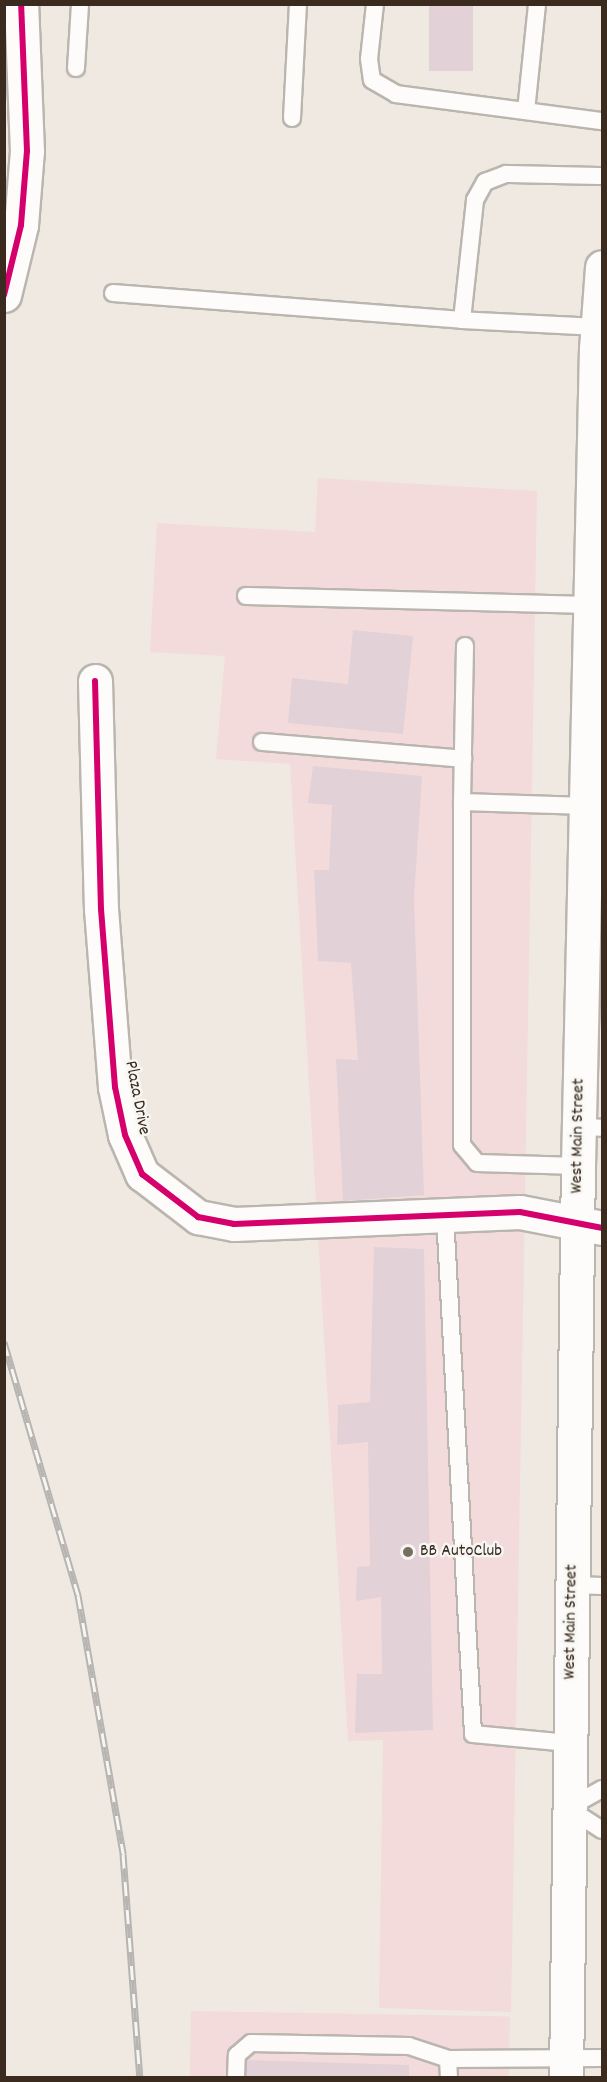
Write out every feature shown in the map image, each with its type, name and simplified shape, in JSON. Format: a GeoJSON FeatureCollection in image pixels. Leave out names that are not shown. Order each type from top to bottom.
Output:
{"type":"FeatureCollection","features":[{"type":"Feature","properties":{"kind":"main road"},"geometry":{"type":"LineString","coordinates":[[4,295],[21,225],[27,152],[21,4]]}},
{"type":"Feature","properties":{"kind":"main road","name":"West Main Street"},"geometry":{"type":"LineString","coordinates":[[567,2067],[569,1743],[588,1585],[590,1227],[578,1166],[591,1128],[593,963],[586,806],[598,327],[603,267]]}},
{"type":"Feature","properties":{"kind":"main road","name":"Plaza Drive"},"geometry":{"type":"LineString","coordinates":[[95,681],[101,909],[115,1087],[125,1135],[142,1174],[198,1217],[234,1224],[520,1212],[590,1227]]}},
{"type":"Feature","properties":{"kind":"lane"},"geometry":{"type":"LineString","coordinates":[[76,68],[80,4]]}},
{"type":"Feature","properties":{"kind":"lane"},"geometry":{"type":"LineString","coordinates":[[292,118],[298,4]]}},
{"type":"Feature","properties":{"kind":"lane"},"geometry":{"type":"LineString","coordinates":[[375,4],[369,59],[372,80],[396,94],[603,121]]}},
{"type":"Feature","properties":{"kind":"lane"},"geometry":{"type":"LineString","coordinates":[[526,111],[537,4]]}},
{"type":"Feature","properties":{"kind":"lane"},"geometry":{"type":"LineString","coordinates":[[462,320],[475,200],[485,182],[506,174],[603,176]]}},
{"type":"Feature","properties":{"kind":"lane"},"geometry":{"type":"LineString","coordinates":[[113,294],[462,320],[598,327]]}},
{"type":"Feature","properties":{"kind":"lane"},"geometry":{"type":"LineString","coordinates":[[246,597],[590,605]]}},
{"type":"Feature","properties":{"kind":"lane"},"geometry":{"type":"LineString","coordinates":[[465,646],[462,802],[462,1144],[477,1163],[578,1166]]}},
{"type":"Feature","properties":{"kind":"lane"},"geometry":{"type":"LineString","coordinates":[[261,742],[463,759]]}},
{"type":"Feature","properties":{"kind":"lane"},"geometry":{"type":"LineString","coordinates":[[462,802],[586,806]]}},
{"type":"Feature","properties":{"kind":"lane"},"geometry":{"type":"LineString","coordinates":[[445,1215],[473,1734],[569,1743]]}},
{"type":"Feature","properties":{"kind":"lane"},"geometry":{"type":"LineString","coordinates":[[603,1789],[568,1808],[603,1830]]}},
{"type":"Feature","properties":{"kind":"lane"},"geometry":{"type":"LineString","coordinates":[[236,2078],[237,2055],[250,2043],[410,2046],[448,2059],[567,2067],[603,2058]]}},
{"type":"Feature","properties":{"kind":"lane"},"geometry":{"type":"LineString","coordinates":[[448,2059],[449,2078]]}},
{"type":"Feature","properties":{"kind":"shaded area"},"geometry":{"type":"Polygon","coordinates":[[[318,478],[537,491],[511,2012],[379,2008],[383,1740],[348,1741],[290,764],[216,759],[225,656],[150,652],[157,523],[315,532],[318,478]]]}},
{"type":"Feature","properties":{"kind":"shaded area"},"geometry":{"type":"Polygon","coordinates":[[[191,2011],[510,2017],[509,2078],[190,2078],[191,2011]]]}},
{"type":"Feature","properties":{"kind":"building"},"geometry":{"type":"Polygon","coordinates":[[[429,5],[473,5],[473,71],[429,71],[429,5]]]}},
{"type":"Feature","properties":{"kind":"building"},"geometry":{"type":"Polygon","coordinates":[[[353,630],[413,636],[403,734],[288,723],[292,678],[348,684],[353,630]]]}},
{"type":"Feature","properties":{"kind":"building"},"geometry":{"type":"Polygon","coordinates":[[[313,766],[422,776],[414,898],[424,1195],[343,1201],[336,1059],[358,1060],[351,963],[318,961],[314,870],[329,870],[332,805],[308,803],[313,766]]]}},
{"type":"Feature","properties":{"kind":"building"},"geometry":{"type":"Polygon","coordinates":[[[374,1247],[424,1249],[433,1730],[355,1733],[357,1674],[382,1674],[381,1597],[356,1601],[357,1567],[370,1566],[368,1442],[337,1445],[338,1405],[370,1402],[374,1247]]]}},
{"type":"Feature","properties":{"kind":"building"},"geometry":{"type":"Polygon","coordinates":[[[242,2060],[409,2065],[409,2078],[242,2078],[242,2060]]]}},
{"type":"Feature","properties":{"kind":"railway"},"geometry":{"type":"LineString","coordinates":[[4,1342],[78,1595],[123,1854],[140,2078]]}},
{"type":"Feature","properties":{"kind":"cycle path"},"geometry":{"type":"LineString","coordinates":[[4,295],[21,225],[27,151],[21,4]]}},
{"type":"Feature","properties":{"kind":"cycle path"},"geometry":{"type":"LineString","coordinates":[[95,681],[101,909],[115,1087],[125,1135],[142,1174],[198,1217],[234,1224],[520,1212],[602,1228]]}},
{"type":"Feature","properties":{"kind":"place","name":"BB AutoClub"},"geometry":{"type":"Point","coordinates":[408,1552]}}]}
